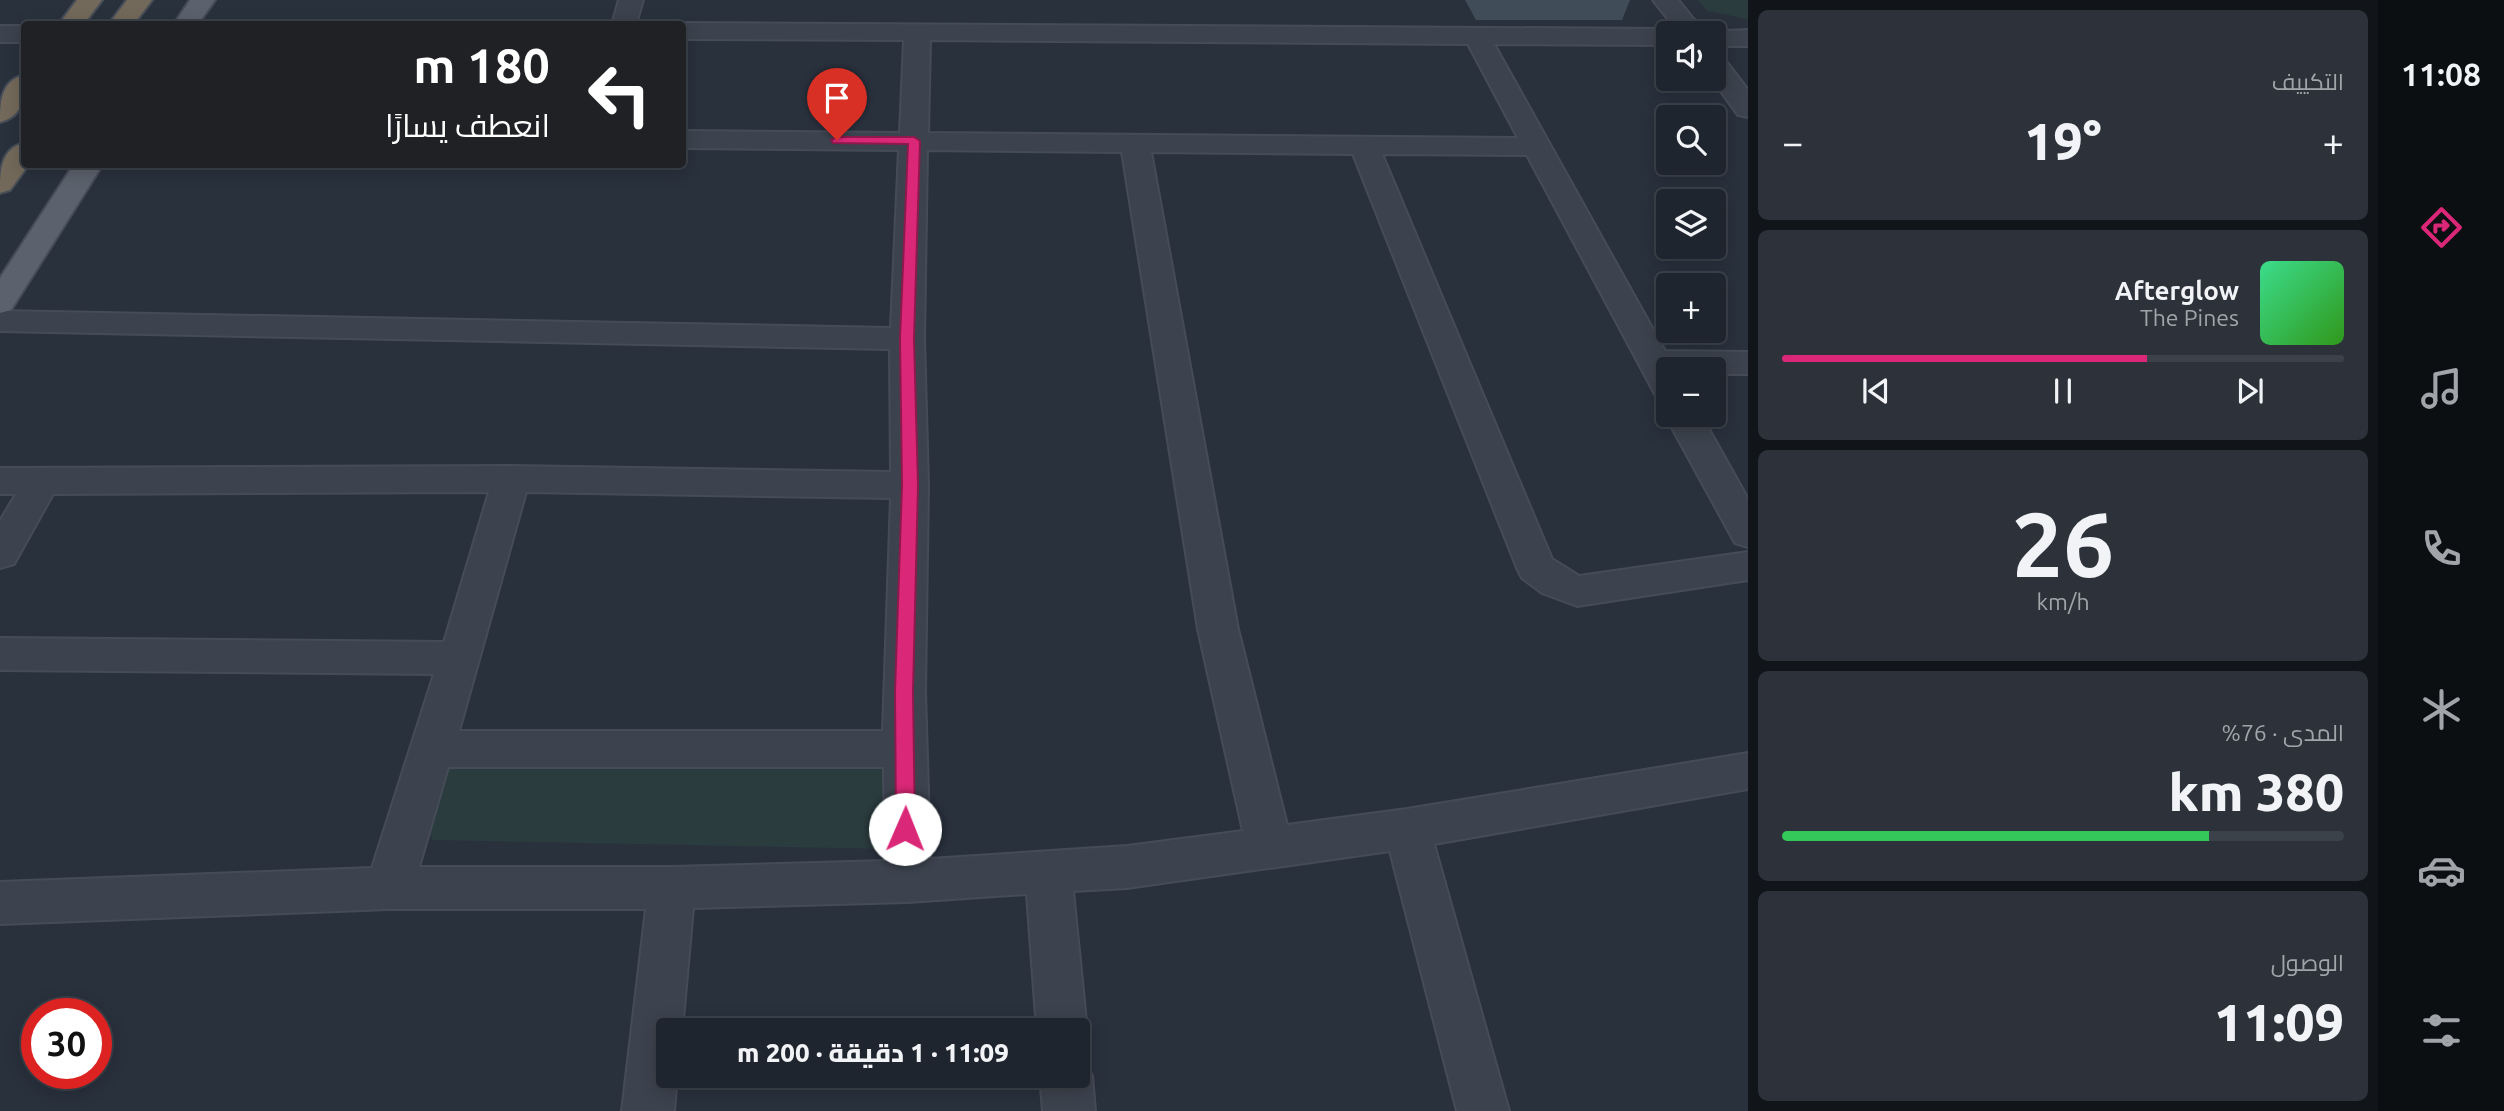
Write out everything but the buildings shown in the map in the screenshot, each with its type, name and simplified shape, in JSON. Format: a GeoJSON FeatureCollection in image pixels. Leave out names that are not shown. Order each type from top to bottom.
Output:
{"type":"FeatureCollection","features":[{"type":"Feature","properties":{"kind":"highway"},"geometry":{"type":"LineString","coordinates":[[73,21],[90,0]]}},
{"type":"Feature","properties":{"kind":"highway"},"geometry":{"type":"LineString","coordinates":[[123,21],[140,0]]}},
{"type":"Feature","properties":{"kind":"highway"},"geometry":{"type":"LineString","coordinates":[[0,114],[21,87]]}},
{"type":"Feature","properties":{"kind":"highway"},"geometry":{"type":"LineString","coordinates":[[0,184],[21,156]]}},
{"type":"Feature","properties":{"kind":"main road"},"geometry":{"type":"LineString","coordinates":[[189,21],[203,0]]}},
{"type":"Feature","properties":{"kind":"main road"},"geometry":{"type":"LineString","coordinates":[[0,303],[86,168]]}},
{"type":"Feature","properties":{"kind":"street"},"geometry":{"type":"LineString","coordinates":[[625,21],[631,0]]}},
{"type":"Feature","properties":{"kind":"street"},"geometry":{"type":"LineString","coordinates":[[1665,0],[1682,21]]}},
{"type":"Feature","properties":{"kind":"street"},"geometry":{"type":"LineString","coordinates":[[686,31],[917,33],[1201,22],[1477,36],[1656,37]]}},
{"type":"Feature","properties":{"kind":"street"},"geometry":{"type":"LineString","coordinates":[[908,881],[904,692],[910,485],[907,339],[917,33]]}},
{"type":"Feature","properties":{"kind":"street"},"geometry":{"type":"LineString","coordinates":[[0,34],[21,34]]}},
{"type":"Feature","properties":{"kind":"street"},"geometry":{"type":"LineString","coordinates":[[1477,36],[1656,366]]}},
{"type":"Feature","properties":{"kind":"street"},"geometry":{"type":"LineString","coordinates":[[1726,38],[1748,38]]}},
{"type":"Feature","properties":{"kind":"street"},"geometry":{"type":"LineString","coordinates":[[1726,79],[1748,109]]}},
{"type":"Feature","properties":{"kind":"street"},"geometry":{"type":"LineString","coordinates":[[686,139],[1535,147]]}},
{"type":"Feature","properties":{"kind":"street"},"geometry":{"type":"LineString","coordinates":[[1135,143],[1218,629],[1270,848]]}},
{"type":"Feature","properties":{"kind":"street"},"geometry":{"type":"LineString","coordinates":[[1364,146],[1536,568],[1556,583],[1577,591],[1748,566]]}},
{"type":"Feature","properties":{"kind":"street"},"geometry":{"type":"LineString","coordinates":[[0,321],[907,339]]}},
{"type":"Feature","properties":{"kind":"street"},"geometry":{"type":"LineString","coordinates":[[1726,366],[1748,363]]}},
{"type":"Feature","properties":{"kind":"street"},"geometry":{"type":"LineString","coordinates":[[1690,427],[1748,533]]}},
{"type":"Feature","properties":{"kind":"street"},"geometry":{"type":"LineString","coordinates":[[0,481],[511,479],[910,485]]}},
{"type":"Feature","properties":{"kind":"street"},"geometry":{"type":"LineString","coordinates":[[389,888],[460,658],[511,479]]}},
{"type":"Feature","properties":{"kind":"street"},"geometry":{"type":"LineString","coordinates":[[0,554],[42,481]]}},
{"type":"Feature","properties":{"kind":"street"},"geometry":{"type":"LineString","coordinates":[[0,654],[460,658]]}},
{"type":"Feature","properties":{"kind":"street"},"geometry":{"type":"LineString","coordinates":[[431,749],[906,749]]}},
{"type":"Feature","properties":{"kind":"street"},"geometry":{"type":"LineString","coordinates":[[0,903],[389,888],[672,888],[908,881],[1127,867],[1744,782]]}},
{"type":"Feature","properties":{"kind":"street"},"geometry":{"type":"LineString","coordinates":[[1407,829],[1483,1111]]}},
{"type":"Feature","properties":{"kind":"street"},"geometry":{"type":"LineString","coordinates":[[1048,872],[1061,1018]]}},
{"type":"Feature","properties":{"kind":"street"},"geometry":{"type":"LineString","coordinates":[[648,1111],[672,888]]}},
{"type":"Feature","properties":{"kind":"street"},"geometry":{"type":"LineString","coordinates":[[1067,1088],[1069,1111]]}},
{"type":"Feature","properties":{"kind":"shaded area"},"geometry":{"type":"Polygon","coordinates":[[[1698,0],[1748,0],[1748,19],[1707,11],[1698,0]]]}},
{"type":"Feature","properties":{"kind":"shaded area"},"geometry":{"type":"Polygon","coordinates":[[[456,760],[889,768],[888,849],[433,840],[427,829],[444,770],[456,760]]]}},
{"type":"Feature","properties":{"kind":"route"},"geometry":{"type":"LineString","coordinates":[[837,140],[914,141],[907,339],[910,485],[904,692],[905,829]]}}]}
